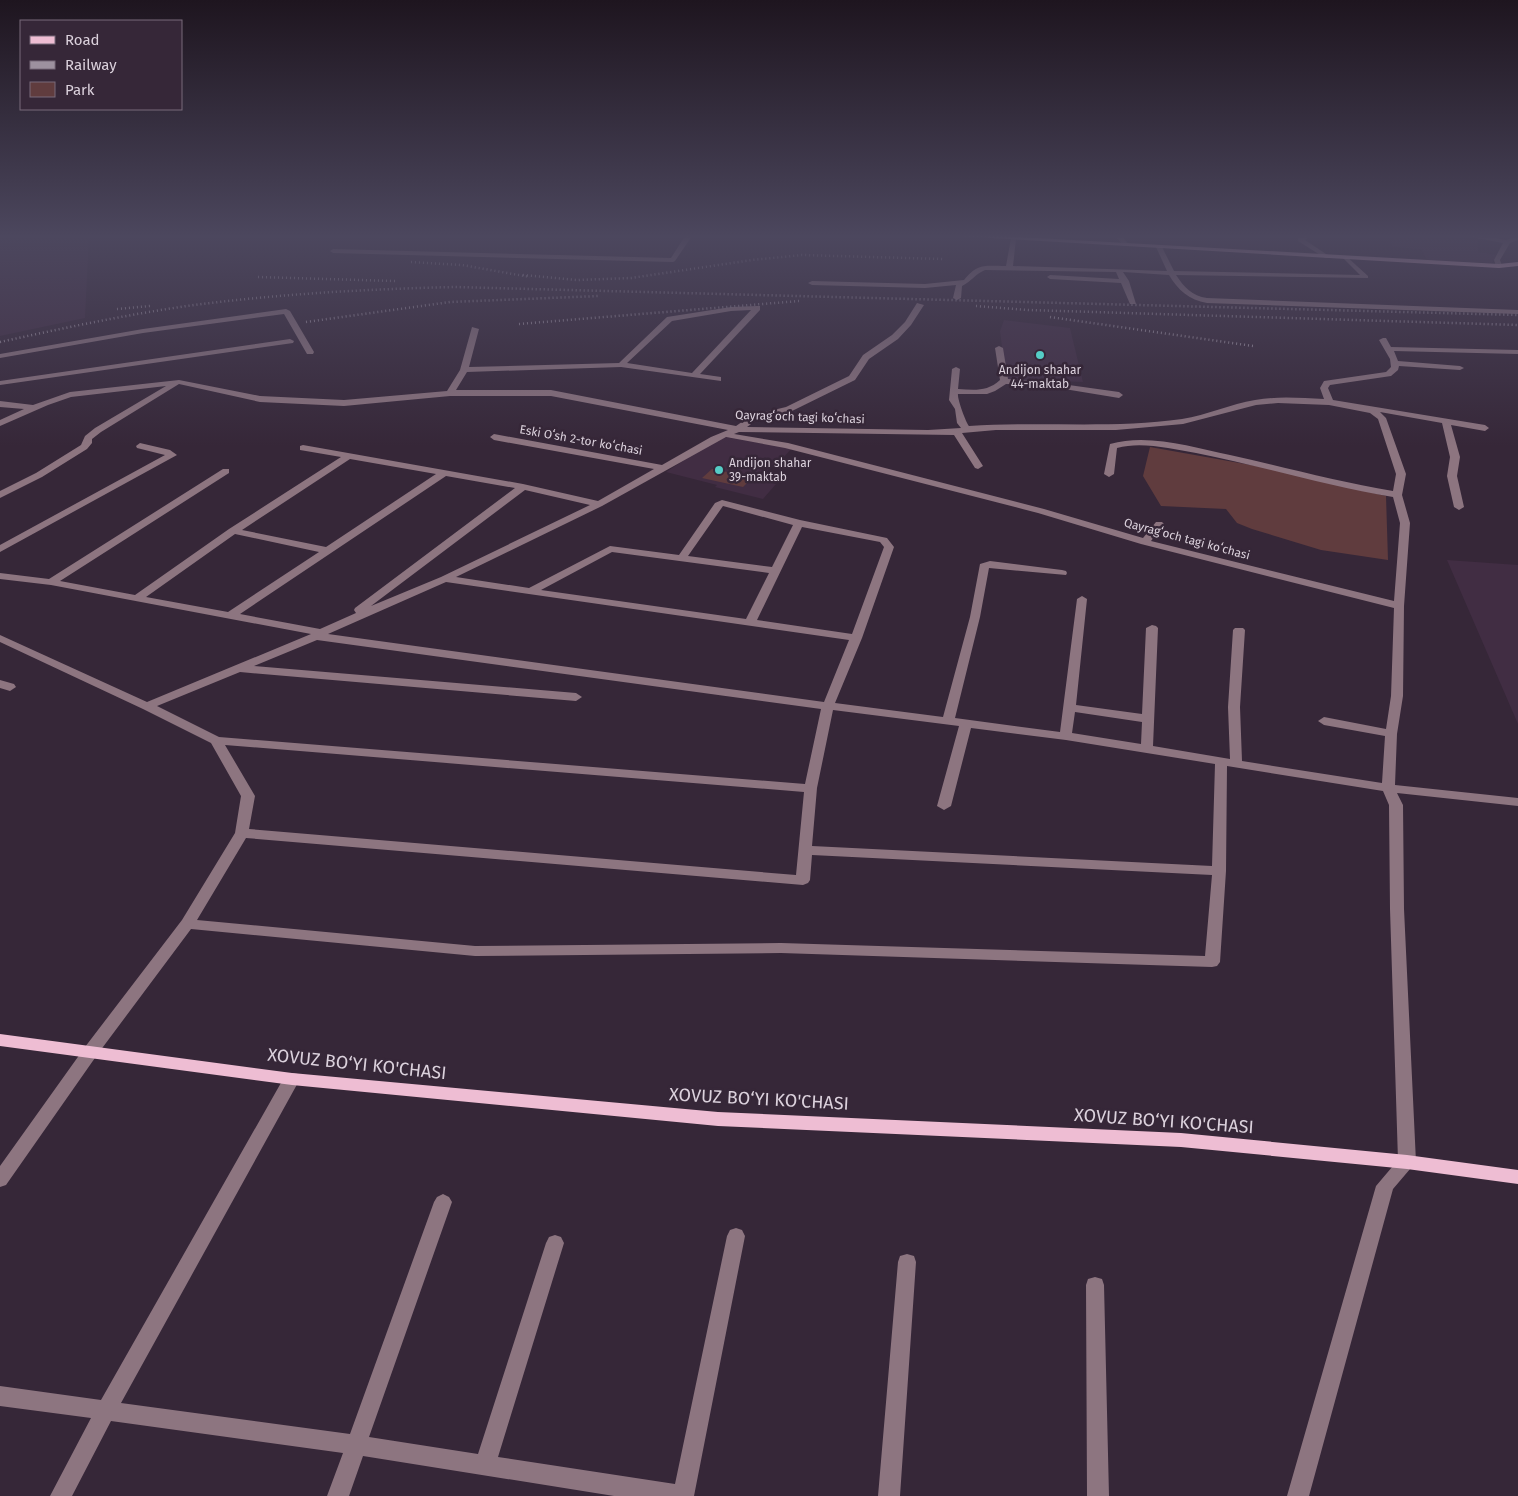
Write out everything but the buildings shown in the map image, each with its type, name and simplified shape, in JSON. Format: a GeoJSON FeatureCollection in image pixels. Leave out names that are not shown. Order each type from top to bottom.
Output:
{"type":"FeatureCollection","features":[{"type":"Feature","properties":{"kind":"main road","name":"XOVUZ BO‘YI KO'CHASI"},"geometry":{"type":"LineString","coordinates":[[0,1040],[292,1079],[718,1119],[1181,1140],[1407,1162],[1518,1178]]}},
{"type":"Feature","properties":{"kind":"street"},"geometry":{"type":"LineString","coordinates":[[148,706],[319,635],[343,622],[444,579],[599,504],[714,439],[738,429],[755,417],[789,408],[852,378],[866,357],[895,337],[908,323],[919,306]]}},
{"type":"Feature","properties":{"kind":"street"},"geometry":{"type":"LineString","coordinates":[[1357,306],[1518,312]]}},
{"type":"Feature","properties":{"kind":"street"},"geometry":{"type":"LineString","coordinates":[[621,365],[670,319],[731,309],[757,308],[694,375]]}},
{"type":"Feature","properties":{"kind":"street"},"geometry":{"type":"LineString","coordinates":[[0,356],[143,331],[286,311],[310,352]]}},
{"type":"Feature","properties":{"kind":"street"},"geometry":{"type":"LineString","coordinates":[[450,393],[464,370],[474,329]]}},
{"type":"Feature","properties":{"kind":"street"},"geometry":{"type":"LineString","coordinates":[[1329,402],[1324,388],[1326,383],[1388,374],[1395,368],[1395,362],[1383,340]]}},
{"type":"Feature","properties":{"kind":"street"},"geometry":{"type":"LineString","coordinates":[[0,383],[290,341]]}},
{"type":"Feature","properties":{"kind":"street"},"geometry":{"type":"LineString","coordinates":[[999,348],[1004,381]]}},
{"type":"Feature","properties":{"kind":"street"},"geometry":{"type":"LineString","coordinates":[[1388,349],[1518,352]]}},
{"type":"Feature","properties":{"kind":"street"},"geometry":{"type":"LineString","coordinates":[[1395,362],[1460,368]]}},
{"type":"Feature","properties":{"kind":"street"},"geometry":{"type":"LineString","coordinates":[[464,370],[621,365],[718,379]]}},
{"type":"Feature","properties":{"kind":"street"},"geometry":{"type":"LineString","coordinates":[[956,369],[954,403],[959,409],[962,431],[978,466]]}},
{"type":"Feature","properties":{"kind":"street"},"geometry":{"type":"LineString","coordinates":[[954,391],[990,392],[1004,381],[1040,383],[1119,395]]}},
{"type":"Feature","properties":{"kind":"street"},"geometry":{"type":"LineString","coordinates":[[0,495],[39,475],[84,447],[88,443],[88,438],[98,430],[179,382]]}},
{"type":"Feature","properties":{"kind":"street","name":"Qayragʻoch tagi koʻchasi"},"geometry":{"type":"LineString","coordinates":[[0,423],[70,395],[179,382],[260,399],[334,403],[358,403],[406,396],[450,393],[552,393],[738,429],[928,433],[1005,427],[1116,427],[1183,421],[1256,402],[1278,400],[1329,402],[1364,408],[1373,411],[1382,418],[1401,474],[1397,495],[1405,523],[1399,606],[1145,542],[1041,511],[795,447],[727,435]]}},
{"type":"Feature","properties":{"kind":"street"},"geometry":{"type":"LineString","coordinates":[[0,404],[34,408]]}},
{"type":"Feature","properties":{"kind":"street"},"geometry":{"type":"LineString","coordinates":[[1364,408],[1386,410],[1485,428]]}},
{"type":"Feature","properties":{"kind":"street"},"geometry":{"type":"LineString","coordinates":[[1446,422],[1455,457],[1452,476],[1459,507]]}},
{"type":"Feature","properties":{"kind":"street","name":"Eski Oʻsh 2-tor koʻchasi"},"geometry":{"type":"LineString","coordinates":[[494,438],[664,468]]}},
{"type":"Feature","properties":{"kind":"street"},"geometry":{"type":"LineString","coordinates":[[1109,474],[1113,446],[1118,442],[1132,442],[1180,447],[1397,495]]}},
{"type":"Feature","properties":{"kind":"street"},"geometry":{"type":"LineString","coordinates":[[0,549],[172,455],[167,452],[140,446]]}},
{"type":"Feature","properties":{"kind":"street"},"geometry":{"type":"LineString","coordinates":[[303,448],[523,487],[599,504]]}},
{"type":"Feature","properties":{"kind":"street"},"geometry":{"type":"LineString","coordinates":[[137,598],[233,531],[349,456]]}},
{"type":"Feature","properties":{"kind":"street"},"geometry":{"type":"LineString","coordinates":[[51,582],[226,471]]}},
{"type":"Feature","properties":{"kind":"street"},"geometry":{"type":"LineString","coordinates":[[231,615],[444,473]]}},
{"type":"Feature","properties":{"kind":"street"},"geometry":{"type":"LineString","coordinates":[[343,622],[523,487]]}},
{"type":"Feature","properties":{"kind":"street"},"geometry":{"type":"LineString","coordinates":[[242,833],[803,880],[811,788],[828,706],[856,638],[889,547],[888,544],[883,540],[800,523],[722,503],[718,505],[681,559]]}},
{"type":"Feature","properties":{"kind":"street"},"geometry":{"type":"LineString","coordinates":[[750,623],[800,523]]}},
{"type":"Feature","properties":{"kind":"street"},"geometry":{"type":"LineString","coordinates":[[1145,542],[1159,524]]}},
{"type":"Feature","properties":{"kind":"street"},"geometry":{"type":"LineString","coordinates":[[233,531],[328,550]]}},
{"type":"Feature","properties":{"kind":"street"},"geometry":{"type":"LineString","coordinates":[[529,592],[610,549],[775,571]]}},
{"type":"Feature","properties":{"kind":"street"},"geometry":{"type":"LineString","coordinates":[[948,720],[975,616],[984,566],[990,564],[1062,573]]}},
{"type":"Feature","properties":{"kind":"street"},"geometry":{"type":"LineString","coordinates":[[0,576],[51,582],[231,615],[319,635],[828,706],[1066,736],[1388,788],[1518,802]]}},
{"type":"Feature","properties":{"kind":"street"},"geometry":{"type":"LineString","coordinates":[[444,579],[856,638]]}},
{"type":"Feature","properties":{"kind":"street"},"geometry":{"type":"LineString","coordinates":[[1066,736],[1082,599]]}},
{"type":"Feature","properties":{"kind":"street"},"geometry":{"type":"LineString","coordinates":[[1298,1496],[1385,1186],[1407,1162],[1397,909],[1396,805],[1388,788],[1391,734],[1396,696],[1399,606]]}},
{"type":"Feature","properties":{"kind":"street"},"geometry":{"type":"LineString","coordinates":[[1147,748],[1152,628]]}},
{"type":"Feature","properties":{"kind":"street"},"geometry":{"type":"LineString","coordinates":[[187,924],[475,951],[781,948],[1212,962],[1239,630]]}},
{"type":"Feature","properties":{"kind":"street"},"geometry":{"type":"LineString","coordinates":[[0,638],[148,706],[216,741],[811,788]]}},
{"type":"Feature","properties":{"kind":"street"},"geometry":{"type":"LineString","coordinates":[[236,668],[576,696]]}},
{"type":"Feature","properties":{"kind":"street"},"geometry":{"type":"LineString","coordinates":[[1068,707],[1149,719]]}},
{"type":"Feature","properties":{"kind":"street"},"geometry":{"type":"LineString","coordinates":[[1324,721],[1391,734]]}},
{"type":"Feature","properties":{"kind":"street"},"geometry":{"type":"LineString","coordinates":[[944,806],[966,722]]}},
{"type":"Feature","properties":{"kind":"street"},"geometry":{"type":"LineString","coordinates":[[0,1180],[91,1051],[187,924],[242,833],[248,796],[216,741]]}},
{"type":"Feature","properties":{"kind":"street"},"geometry":{"type":"LineString","coordinates":[[805,850],[1219,871]]}},
{"type":"Feature","properties":{"kind":"street"},"geometry":{"type":"LineString","coordinates":[[61,1496],[106,1410],[292,1079]]}},
{"type":"Feature","properties":{"kind":"street"},"geometry":{"type":"LineString","coordinates":[[338,1496],[443,1202]]}},
{"type":"Feature","properties":{"kind":"street"},"geometry":{"type":"LineString","coordinates":[[0,1396],[357,1445],[682,1496],[736,1236]]}},
{"type":"Feature","properties":{"kind":"street"},"geometry":{"type":"LineString","coordinates":[[485,1466],[555,1243]]}},
{"type":"Feature","properties":{"kind":"street"},"geometry":{"type":"LineString","coordinates":[[889,1496],[907,1262]]}},
{"type":"Feature","properties":{"kind":"street"},"geometry":{"type":"LineString","coordinates":[[1095,1285],[1098,1496]]}},
{"type":"Feature","properties":{"kind":"shaded area"},"geometry":{"type":"Polygon","coordinates":[[[0,306],[86,306],[85,318],[0,336],[0,306]]]}},
{"type":"Feature","properties":{"kind":"shaded area","name":"Andijon shahar 44-maktab"},"geometry":{"type":"Polygon","coordinates":[[[1004,320],[1070,328],[1083,382],[1006,379],[1000,331],[1004,320]]]}},
{"type":"Feature","properties":{"kind":"shaded area","name":"Andijon shahar 39-maktab"},"geometry":{"type":"Polygon","coordinates":[[[724,437],[792,448],[775,467],[772,466],[762,476],[766,477],[763,481],[776,484],[763,499],[666,472],[713,441],[724,437]]]}},
{"type":"Feature","properties":{"kind":"shaded area"},"geometry":{"type":"Polygon","coordinates":[[[1447,560],[1518,565],[1518,724],[1447,560]]]}},
{"type":"Feature","properties":{"kind":"green space"},"geometry":{"type":"Polygon","coordinates":[[[1150,447],[1262,467],[1386,496],[1388,560],[1321,550],[1252,529],[1237,523],[1226,509],[1161,506],[1143,476],[1150,447]]]}},
{"type":"Feature","properties":{"kind":"green space"},"geometry":{"type":"Polygon","coordinates":[[[712,469],[753,477],[743,487],[702,478],[712,469]]]}},
{"type":"Feature","properties":{"kind":"railway"},"geometry":{"type":"LineString","coordinates":[[117,309],[150,306]]}},
{"type":"Feature","properties":{"kind":"railway"},"geometry":{"type":"LineString","coordinates":[[0,342],[121,317],[189,306]]}},
{"type":"Feature","properties":{"kind":"railway"},"geometry":{"type":"LineString","coordinates":[[306,322],[423,306]]}},
{"type":"Feature","properties":{"kind":"railway"},"geometry":{"type":"LineString","coordinates":[[519,324],[740,306]]}},
{"type":"Feature","properties":{"kind":"railway"},"geometry":{"type":"LineString","coordinates":[[976,306],[1028,310],[1518,325]]}},
{"type":"Feature","properties":{"kind":"railway"},"geometry":{"type":"LineString","coordinates":[[1169,306],[1518,315]]}},
{"type":"Feature","properties":{"kind":"railway"},"geometry":{"type":"LineString","coordinates":[[1050,317],[1253,346]]}},
{"type":"Feature","properties":{"kind":"place","name":"Andijon shahar 44-maktab"},"geometry":{"type":"Point","coordinates":[1040,355]}},
{"type":"Feature","properties":{"kind":"place","name":"Andijon shahar 39-maktab"},"geometry":{"type":"Point","coordinates":[719,470]}}]}
